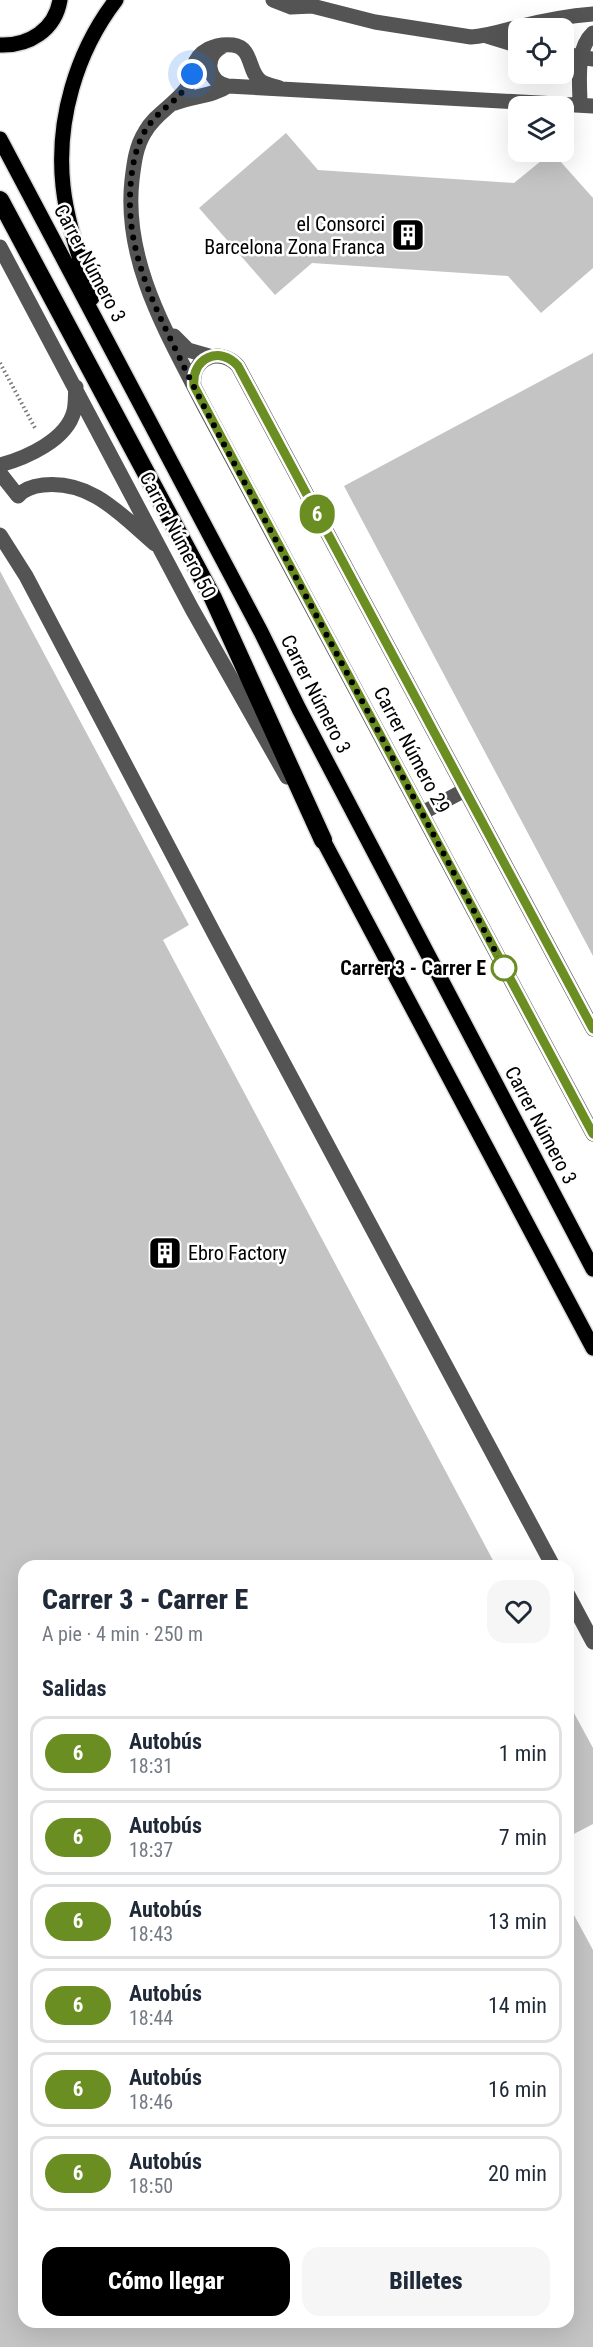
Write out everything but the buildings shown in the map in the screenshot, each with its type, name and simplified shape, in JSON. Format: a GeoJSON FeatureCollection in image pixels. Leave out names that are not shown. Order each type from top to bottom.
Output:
{"type":"FeatureCollection","features":[{"type":"Feature","properties":{"kind":"highway"},"geometry":{"type":"LineString","coordinates":[[0,200],[213,598],[323,840]]}},
{"type":"Feature","properties":{"kind":"main road"},"geometry":{"type":"LineString","coordinates":[[0,45],[15,46],[40,34],[49,25],[60,0]]}},
{"type":"Feature","properties":{"kind":"main road"},"geometry":{"type":"LineString","coordinates":[[100,326],[68,216],[63,187],[62,153],[64,123],[71,89],[93,35],[116,0]]}},
{"type":"Feature","properties":{"kind":"main road","name":"Carrer Número 3"},"geometry":{"type":"LineString","coordinates":[[0,139],[261,632],[304,720],[593,1269]]}},
{"type":"Feature","properties":{"kind":"main road"},"geometry":{"type":"LineString","coordinates":[[323,840],[593,1348]]}},
{"type":"Feature","properties":{"kind":"street"},"geometry":{"type":"LineString","coordinates":[[273,0],[291,7],[310,3],[375,22],[471,37],[487,36],[573,15],[593,14]]}},
{"type":"Feature","properties":{"kind":"street"},"geometry":{"type":"LineString","coordinates":[[280,88],[261,82],[253,72],[248,55],[244,50],[226,45],[215,52],[210,70],[217,81],[232,86],[587,106],[588,38],[593,33]]}},
{"type":"Feature","properties":{"kind":"street"},"geometry":{"type":"LineString","coordinates":[[487,36],[508,43]]}},
{"type":"Feature","properties":{"kind":"street","name":"Carrer Número 29"},"geometry":{"type":"LineString","coordinates":[[226,45],[208,49],[197,58],[189,84],[172,104],[153,120],[139,143],[134,159],[130,196],[131,225],[138,261],[162,321],[194,386],[593,1134]]}},
{"type":"Feature","properties":{"kind":"street"},"geometry":{"type":"LineString","coordinates":[[172,104],[198,95],[219,92],[232,86],[246,79],[251,67]]}},
{"type":"Feature","properties":{"kind":"street","name":"Carrer Número 50"},"geometry":{"type":"LineString","coordinates":[[0,247],[238,693],[323,840]]}},
{"type":"Feature","properties":{"kind":"street","name":"Carrer Número 29"},"geometry":{"type":"LineString","coordinates":[[162,321],[188,350],[209,356],[225,357],[238,366],[593,1029]]}},
{"type":"Feature","properties":{"kind":"street"},"geometry":{"type":"LineString","coordinates":[[194,386],[195,370],[202,360],[209,356]]}},
{"type":"Feature","properties":{"kind":"street"},"geometry":{"type":"LineString","coordinates":[[0,465],[44,446],[57,436],[69,422],[74,410],[76,387]]}},
{"type":"Feature","properties":{"kind":"street"},"geometry":{"type":"LineString","coordinates":[[0,473],[18,496],[22,490],[38,485],[61,483],[82,488],[103,500],[162,550]]}},
{"type":"Feature","properties":{"kind":"street"},"geometry":{"type":"LineString","coordinates":[[0,535],[26,576],[216,937],[550,1560]]}},
{"type":"Feature","properties":{"kind":"street"},"geometry":{"type":"LineString","coordinates":[[422,813],[465,790]]}},
{"type":"Feature","properties":{"kind":"street"},"geometry":{"type":"LineString","coordinates":[[574,1606],[593,1642]]}},
{"type":"Feature","properties":{"kind":"path"},"geometry":{"type":"LineString","coordinates":[[0,363],[39,434]]}},
{"type":"Feature","properties":{"kind":"bus line","name":"6"},"geometry":{"type":"LineString","coordinates":[[593,1029],[238,366],[229,358],[217,355],[206,358],[195,370],[194,386],[593,1134]]}},
{"type":"Feature","properties":{"kind":"place","name":"el Consorci Barcelona Zona Franca"},"geometry":{"type":"Point","coordinates":[408,235]}},
{"type":"Feature","properties":{"kind":"place","name":"Carrer 3 - Carrer E"},"geometry":{"type":"Point","coordinates":[504,968]}},
{"type":"Feature","properties":{"kind":"place","name":"Ebro Factory"},"geometry":{"type":"Point","coordinates":[165,1253]}},
{"type":"Feature","properties":{"kind":"route"},"geometry":{"type":"LineString","coordinates":[[192,74],[186,89],[153,120],[145,131],[134,159],[130,196],[131,225],[138,261],[150,295],[202,402],[507,974],[504,968]]}}]}
